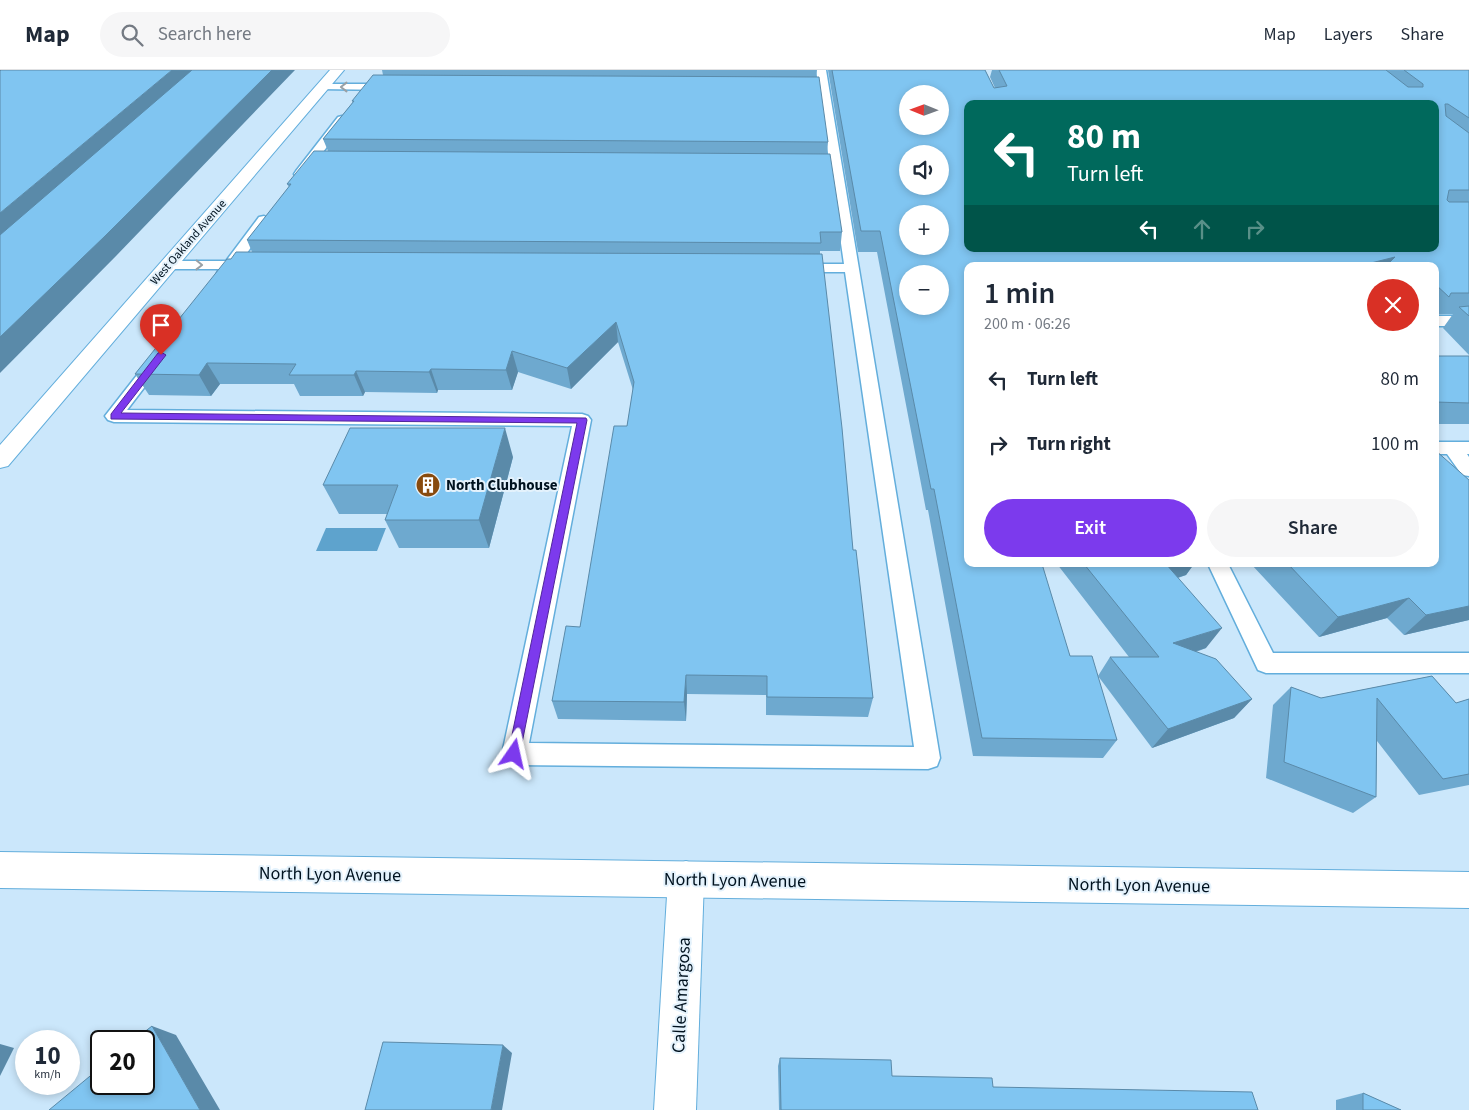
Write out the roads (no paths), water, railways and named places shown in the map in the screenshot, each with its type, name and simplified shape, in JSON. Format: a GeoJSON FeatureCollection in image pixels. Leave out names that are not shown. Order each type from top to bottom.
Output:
{"type":"FeatureCollection","features":[{"type":"Feature","properties":{"kind":"street","name":"West Oakland Avenue"},"geometry":{"type":"LineString","coordinates":[[0,460],[337,70]]}},
{"type":"Feature","properties":{"kind":"street","name":"North Lyon Avenue"},"geometry":{"type":"LineString","coordinates":[[0,870],[1469,890]]}},
{"type":"Feature","properties":{"kind":"street","name":"Calle Amargosa"},"geometry":{"type":"LineString","coordinates":[[675,1110],[686,879]]}},
{"type":"Feature","properties":{"kind":"lane"},"geometry":{"type":"LineString","coordinates":[[167,347],[114,416],[582,420],[514,754],[928,758],[852,268],[831,166],[819,89],[821,70]]}},
{"type":"Feature","properties":{"kind":"lane"},"geometry":{"type":"LineString","coordinates":[[292,185],[375,76]]}},
{"type":"Feature","properties":{"kind":"lane"},"geometry":{"type":"LineString","coordinates":[[323,87],[406,87]]}},
{"type":"Feature","properties":{"kind":"lane"},"geometry":{"type":"LineString","coordinates":[[308,163],[328,163]]}},
{"type":"Feature","properties":{"kind":"lane"},"geometry":{"type":"LineString","coordinates":[[214,285],[275,207]]}},
{"type":"Feature","properties":{"kind":"lane"},"geometry":{"type":"LineString","coordinates":[[169,264],[270,266]]}},
{"type":"Feature","properties":{"kind":"lane"},"geometry":{"type":"LineString","coordinates":[[783,268],[852,268]]}},
{"type":"Feature","properties":{"kind":"lane"},"geometry":{"type":"LineString","coordinates":[[1439,321],[1469,320]]}},
{"type":"Feature","properties":{"kind":"lane"},"geometry":{"type":"LineString","coordinates":[[1452,448],[1469,470]]}},
{"type":"Feature","properties":{"kind":"lane"},"geometry":{"type":"LineString","coordinates":[[1219,567],[1266,662],[1469,663]]}},
{"type":"Feature","properties":{"kind":"water"},"geometry":{"type":"Polygon","coordinates":[[[326,528],[386,528],[377,551],[316,551],[326,528]]]}},
{"type":"Feature","properties":{"kind":"place","name":"North Clubhouse"},"geometry":{"type":"Point","coordinates":[428,485]}}]}
